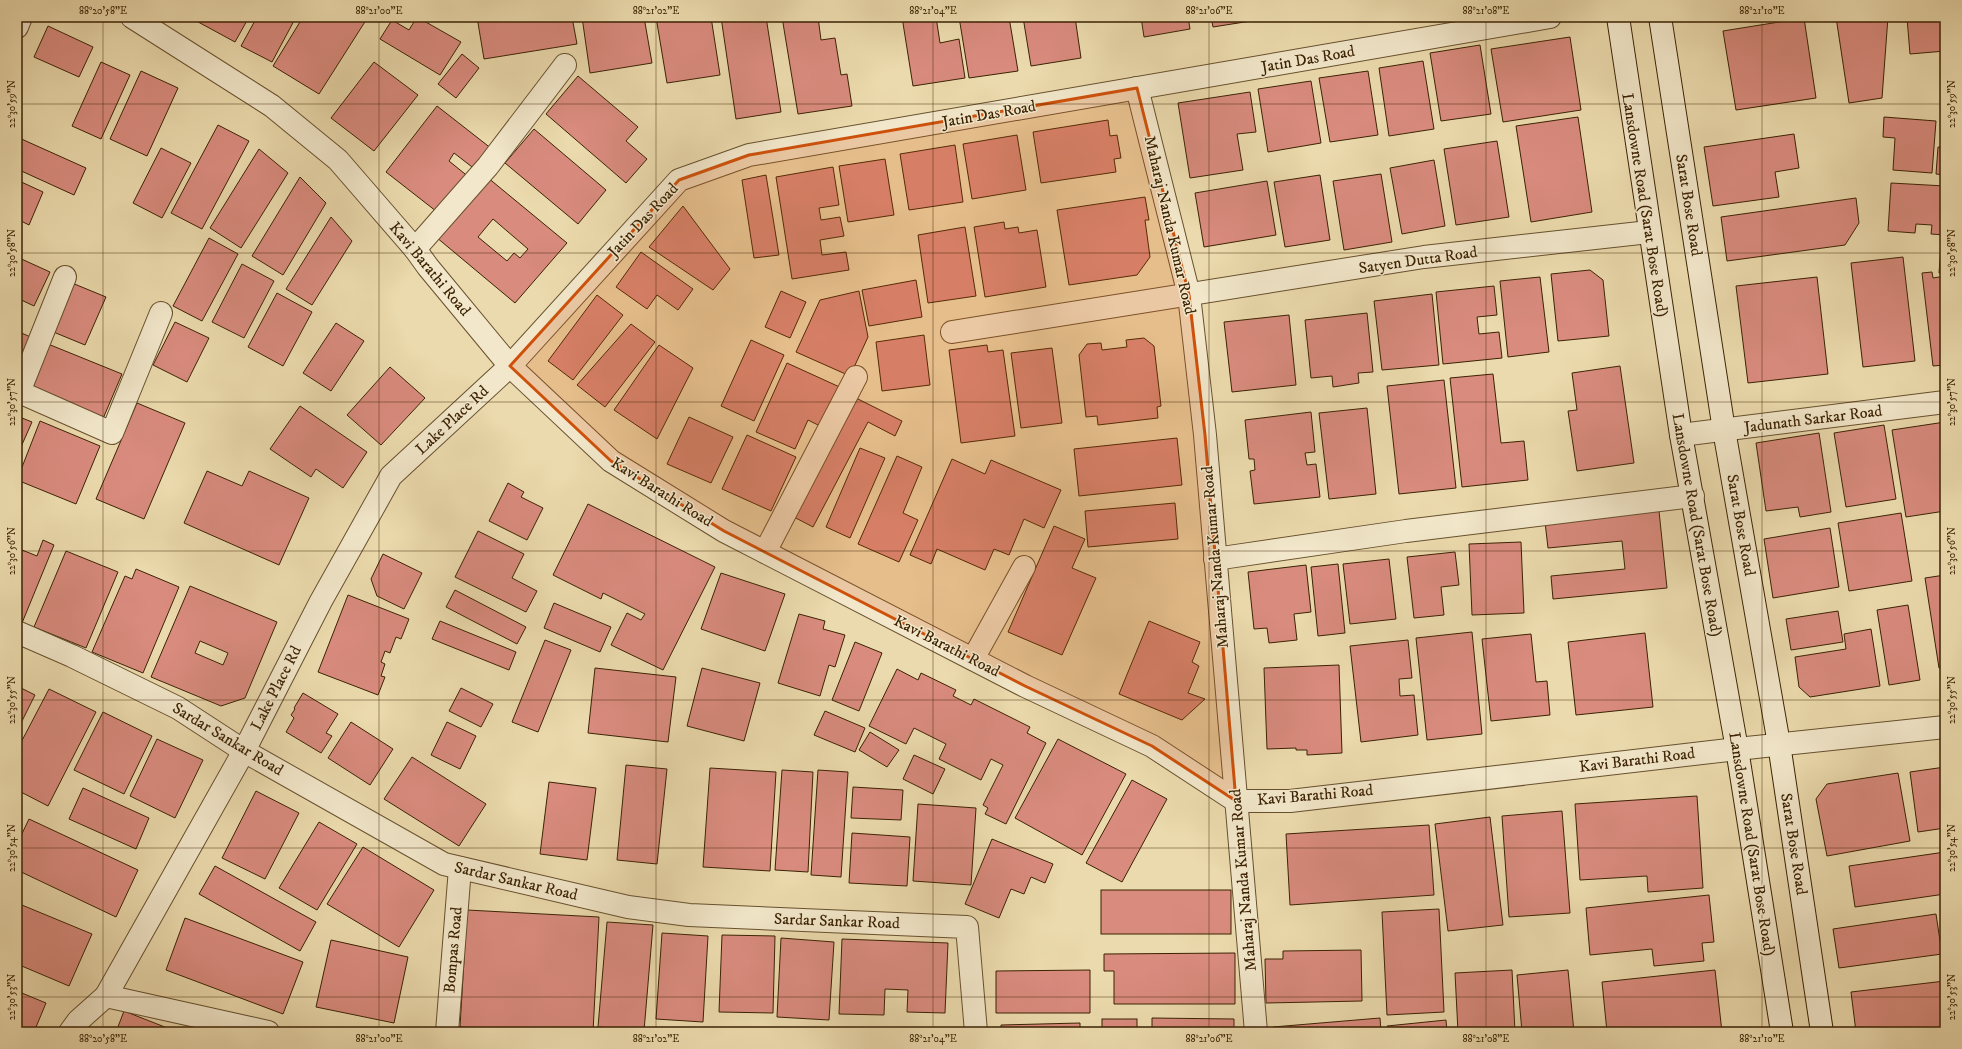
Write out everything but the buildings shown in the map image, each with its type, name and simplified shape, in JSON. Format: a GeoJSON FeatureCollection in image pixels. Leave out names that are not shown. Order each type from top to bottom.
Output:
{"type":"FeatureCollection","features":[{"type":"Feature","properties":{"kind":"street"},"geometry":{"type":"LineString","coordinates":[[17,27],[21,17]]}},
{"type":"Feature","properties":{"kind":"street","name":"Kavi Barathi Road"},"geometry":{"type":"LineString","coordinates":[[132,17],[272,106],[338,160],[415,249],[428,267],[510,366],[611,461],[724,531],[973,659],[1152,746],[1236,801],[1290,801],[1779,744],[1945,727]]}},
{"type":"Feature","properties":{"kind":"street","name":"Jatin Das Road"},"geometry":{"type":"LineString","coordinates":[[510,366],[679,180],[749,155],[1550,17]]}},
{"type":"Feature","properties":{"kind":"street","name":"Lansdowne Road (Sarat Bose Road)"},"geometry":{"type":"LineString","coordinates":[[1618,17],[1649,232],[1681,435],[1737,749],[1782,1032]]}},
{"type":"Feature","properties":{"kind":"street","name":"Sarat Bose Road"},"geometry":{"type":"LineString","coordinates":[[1660,17],[1724,430],[1779,744],[1822,1032]]}},
{"type":"Feature","properties":{"kind":"street"},"geometry":{"type":"LineString","coordinates":[[415,249],[488,166],[565,65]]}},
{"type":"Feature","properties":{"kind":"street","name":"Maharaj Nanda Kumar Road"},"geometry":{"type":"LineString","coordinates":[[1137,88],[1189,295],[1205,435],[1256,1032]]}},
{"type":"Feature","properties":{"kind":"street","name":"Satyen Dutta Road"},"geometry":{"type":"LineString","coordinates":[[952,332],[1424,257],[1649,232]]}},
{"type":"Feature","properties":{"kind":"street"},"geometry":{"type":"LineString","coordinates":[[65,277],[18,391],[112,433],[161,313]]}},
{"type":"Feature","properties":{"kind":"street","name":"Lake Place Rd"},"geometry":{"type":"LineString","coordinates":[[70,1032],[78,1021],[106,996],[244,751],[321,601],[391,476],[510,366]]}},
{"type":"Feature","properties":{"kind":"street"},"geometry":{"type":"LineString","coordinates":[[765,552],[856,377]]}},
{"type":"Feature","properties":{"kind":"street","name":"Jadunath Sarkar Road"},"geometry":{"type":"LineString","coordinates":[[1681,435],[1945,402]]}},
{"type":"Feature","properties":{"kind":"street"},"geometry":{"type":"LineString","coordinates":[[1215,559],[1406,531],[1692,496]]}},
{"type":"Feature","properties":{"kind":"street"},"geometry":{"type":"LineString","coordinates":[[973,659],[1024,567]]}},
{"type":"Feature","properties":{"kind":"street","name":"Sardar Sankar Road"},"geometry":{"type":"LineString","coordinates":[[17,632],[72,656],[178,708],[244,751],[444,864],[628,907],[688,915],[967,927],[976,1032]]}},
{"type":"Feature","properties":{"kind":"street","name":"Bompas Road"},"geometry":{"type":"LineString","coordinates":[[447,1032],[460,868]]}},
{"type":"Feature","properties":{"kind":"street"},"geometry":{"type":"LineString","coordinates":[[106,996],[268,1032]]}},
{"type":"Feature","properties":{"kind":"highlighted area"},"geometry":{"type":"Polygon","coordinates":[[[1137,88],[1189,295],[1205,435],[1236,801],[1152,746],[1025,686],[724,531],[611,461],[510,366],[679,180],[749,155],[1137,88]]]}}]}
